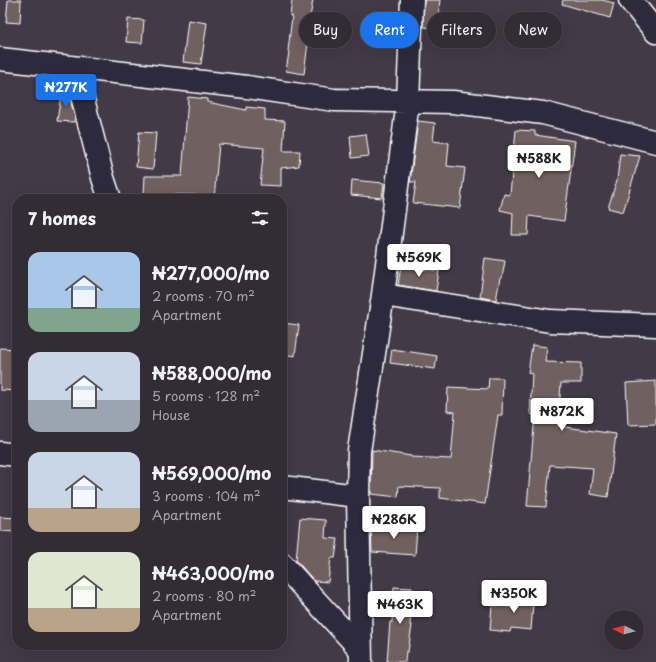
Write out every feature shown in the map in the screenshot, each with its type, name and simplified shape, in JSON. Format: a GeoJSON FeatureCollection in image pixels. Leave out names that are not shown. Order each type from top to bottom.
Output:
{"type":"FeatureCollection","features":[{"type":"Feature","properties":{"kind":"street"},"geometry":{"type":"LineString","coordinates":[[360,656],[358,496],[360,451],[408,101],[412,0]]}},
{"type":"Feature","properties":{"kind":"street"},"geometry":{"type":"LineString","coordinates":[[630,0],[656,32]]}},
{"type":"Feature","properties":{"kind":"street"},"geometry":{"type":"LineString","coordinates":[[0,59],[247,87],[334,100],[453,102],[543,113],[656,142]]}},
{"type":"Feature","properties":{"kind":"street"},"geometry":{"type":"LineString","coordinates":[[75,68],[102,178],[108,194]]}},
{"type":"Feature","properties":{"kind":"street"},"geometry":{"type":"LineString","coordinates":[[382,295],[550,321],[656,325]]}},
{"type":"Feature","properties":{"kind":"street"},"geometry":{"type":"LineString","coordinates":[[0,453],[12,454]]}},
{"type":"Feature","properties":{"kind":"street"},"geometry":{"type":"LineString","coordinates":[[287,488],[358,496]]}},
{"type":"Feature","properties":{"kind":"street"},"geometry":{"type":"LineString","coordinates":[[287,570],[360,656]]}},
{"type":"Feature","properties":{"kind":"building"},"geometry":{"type":"Polygon","coordinates":[[[8,0],[21,0],[20,23],[6,22],[8,0]]]}},
{"type":"Feature","properties":{"kind":"building"},"geometry":{"type":"Polygon","coordinates":[[[292,0],[313,0],[311,12],[299,12],[299,48],[307,48],[304,74],[286,71],[292,16],[290,16],[292,0]]]}},
{"type":"Feature","properties":{"kind":"building"},"geometry":{"type":"Polygon","coordinates":[[[424,0],[440,0],[439,12],[427,12],[427,27],[423,27],[424,0]]]}},
{"type":"Feature","properties":{"kind":"building"},"geometry":{"type":"Polygon","coordinates":[[[563,0],[602,0],[614,3],[610,18],[562,4],[563,0]]]}},
{"type":"Feature","properties":{"kind":"building"},"geometry":{"type":"Polygon","coordinates":[[[128,19],[144,20],[142,43],[126,42],[128,19]]]}},
{"type":"Feature","properties":{"kind":"building"},"geometry":{"type":"Polygon","coordinates":[[[188,20],[207,23],[201,64],[183,62],[188,20]]]}},
{"type":"Feature","properties":{"kind":"building"},"geometry":{"type":"Polygon","coordinates":[[[62,88],[67,88],[75,117],[74,122],[57,121],[62,88]]]}},
{"type":"Feature","properties":{"kind":"building"},"geometry":{"type":"Polygon","coordinates":[[[188,97],[207,99],[207,102],[246,110],[246,107],[265,109],[265,120],[285,121],[283,151],[300,151],[299,166],[281,168],[281,186],[260,185],[264,148],[219,144],[214,194],[144,194],[145,176],[182,176],[188,97]]]}},
{"type":"Feature","properties":{"kind":"building"},"geometry":{"type":"Polygon","coordinates":[[[418,121],[435,123],[433,141],[449,143],[447,166],[465,168],[460,208],[413,203],[416,182],[410,182],[418,121]]]}},
{"type":"Feature","properties":{"kind":"building"},"geometry":{"type":"Polygon","coordinates":[[[516,130],[535,131],[535,135],[575,141],[564,221],[529,216],[528,235],[512,235],[513,213],[500,210],[504,194],[510,195],[516,130]]]}},
{"type":"Feature","properties":{"kind":"building"},"geometry":{"type":"Polygon","coordinates":[[[139,132],[156,133],[153,169],[136,167],[139,132]]]}},
{"type":"Feature","properties":{"kind":"building"},"geometry":{"type":"Polygon","coordinates":[[[366,134],[369,156],[352,158],[350,136],[366,134]]]}},
{"type":"Feature","properties":{"kind":"building"},"geometry":{"type":"Polygon","coordinates":[[[620,154],[640,156],[623,212],[608,208],[617,180],[620,154]]]}},
{"type":"Feature","properties":{"kind":"building"},"geometry":{"type":"Polygon","coordinates":[[[352,180],[384,183],[382,198],[351,195],[352,180]]]}},
{"type":"Feature","properties":{"kind":"building"},"geometry":{"type":"Polygon","coordinates":[[[485,258],[505,261],[496,300],[480,297],[485,258]]]}},
{"type":"Feature","properties":{"kind":"building"},"geometry":{"type":"Polygon","coordinates":[[[401,266],[439,271],[436,291],[398,285],[401,266]]]}},
{"type":"Feature","properties":{"kind":"building"},"geometry":{"type":"Polygon","coordinates":[[[287,324],[299,325],[295,356],[287,355],[287,324]]]}},
{"type":"Feature","properties":{"kind":"building"},"geometry":{"type":"Polygon","coordinates":[[[532,345],[547,347],[545,362],[581,363],[581,383],[561,383],[558,426],[616,434],[608,497],[590,494],[593,468],[550,465],[546,507],[527,506],[535,415],[530,414],[532,374],[528,373],[532,345]]]}},
{"type":"Feature","properties":{"kind":"building"},"geometry":{"type":"Polygon","coordinates":[[[0,348],[12,349],[12,391],[0,390],[0,348]]]}},
{"type":"Feature","properties":{"kind":"building"},"geometry":{"type":"Polygon","coordinates":[[[392,349],[437,356],[435,369],[390,363],[392,349]]]}},
{"type":"Feature","properties":{"kind":"building"},"geometry":{"type":"Polygon","coordinates":[[[489,378],[503,378],[502,415],[498,415],[485,504],[440,498],[440,488],[399,486],[398,497],[371,494],[372,450],[411,457],[451,459],[455,412],[447,411],[448,387],[488,389],[489,378]]]}},
{"type":"Feature","properties":{"kind":"building"},"geometry":{"type":"Polygon","coordinates":[[[656,381],[656,424],[628,425],[626,383],[656,381]]]}},
{"type":"Feature","properties":{"kind":"building"},"geometry":{"type":"Polygon","coordinates":[[[0,517],[12,518],[12,532],[0,531],[0,517]]]}},
{"type":"Feature","properties":{"kind":"building"},"geometry":{"type":"Polygon","coordinates":[[[300,518],[326,520],[325,538],[338,539],[335,558],[331,558],[328,582],[314,581],[296,560],[300,518]]]}},
{"type":"Feature","properties":{"kind":"building"},"geometry":{"type":"Polygon","coordinates":[[[371,525],[417,528],[415,555],[372,552],[371,525]]]}},
{"type":"Feature","properties":{"kind":"building"},"geometry":{"type":"Polygon","coordinates":[[[394,587],[412,588],[410,625],[412,625],[405,662],[387,662],[390,622],[392,622],[394,587]]]}},
{"type":"Feature","properties":{"kind":"building"},"geometry":{"type":"Polygon","coordinates":[[[520,590],[534,591],[531,630],[511,628],[510,632],[490,630],[492,605],[518,607],[520,590]]]}}]}
